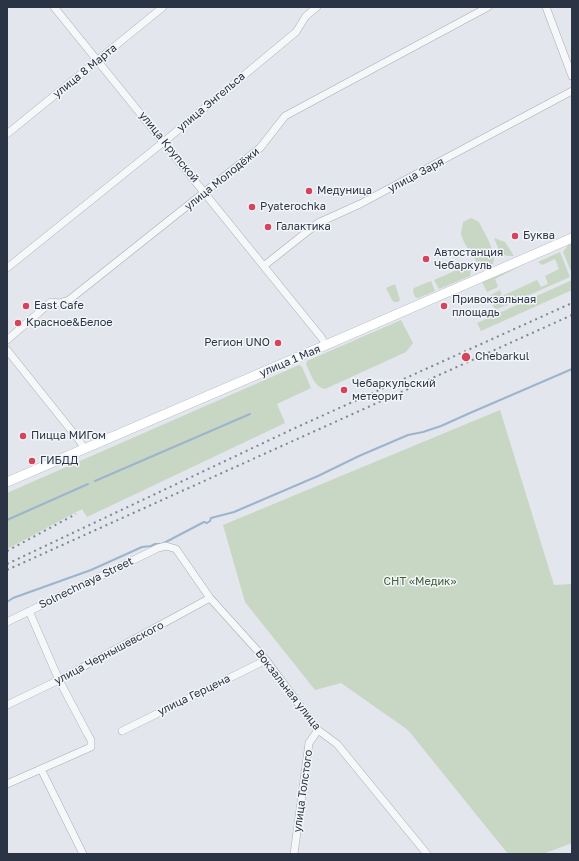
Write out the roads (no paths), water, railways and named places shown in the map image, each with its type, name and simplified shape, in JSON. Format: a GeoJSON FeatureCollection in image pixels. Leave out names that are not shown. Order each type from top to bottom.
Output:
{"type":"FeatureCollection","features":[{"type":"Feature","properties":{"kind":"main road","name":"улица 1 Мая"},"geometry":{"type":"LineString","coordinates":[[8,478],[84,448],[572,238]]}},
{"type":"Feature","properties":{"kind":"street","name":"улица Крупской"},"geometry":{"type":"LineString","coordinates":[[54,7],[265,265],[326,345]]}},
{"type":"Feature","properties":{"kind":"street","name":"улица 8 Марта"},"geometry":{"type":"LineString","coordinates":[[7,134],[163,7]]}},
{"type":"Feature","properties":{"kind":"street","name":"улица Энгельса"},"geometry":{"type":"LineString","coordinates":[[7,268],[164,142],[296,32],[306,16],[317,7]]}},
{"type":"Feature","properties":{"kind":"street","name":"улица Молодёжи"},"geometry":{"type":"LineString","coordinates":[[7,340],[51,302],[59,303],[69,300],[260,148],[285,116],[488,7]]}},
{"type":"Feature","properties":{"kind":"street"},"geometry":{"type":"LineString","coordinates":[[546,7],[572,76]]}},
{"type":"Feature","properties":{"kind":"street","name":"улица Заря"},"geometry":{"type":"LineString","coordinates":[[265,265],[318,223],[360,204],[572,91]]}},
{"type":"Feature","properties":{"kind":"street"},"geometry":{"type":"LineString","coordinates":[[7,350],[84,448]]}},
{"type":"Feature","properties":{"kind":"street","name":"Вокзальная улица"},"geometry":{"type":"LineString","coordinates":[[166,546],[176,549],[210,598],[266,660],[318,730],[337,744],[427,854]]}},
{"type":"Feature","properties":{"kind":"street","name":"Solnechnaya Street"},"geometry":{"type":"LineString","coordinates":[[7,622],[158,548],[166,546]]}},
{"type":"Feature","properties":{"kind":"street","name":"улица Чернышевского"},"geometry":{"type":"LineString","coordinates":[[7,705],[59,680],[210,598]]}},
{"type":"Feature","properties":{"kind":"street"},"geometry":{"type":"LineString","coordinates":[[7,784],[91,747],[91,740],[59,680],[29,611]]}},
{"type":"Feature","properties":{"kind":"street","name":"улица Герцена"},"geometry":{"type":"LineString","coordinates":[[122,730],[266,660]]}},
{"type":"Feature","properties":{"kind":"street","name":"улица Толстого"},"geometry":{"type":"LineString","coordinates":[[294,854],[309,743],[318,730]]}},
{"type":"Feature","properties":{"kind":"street"},"geometry":{"type":"LineString","coordinates":[[41,769],[83,854]]}},
{"type":"Feature","properties":{"kind":"waterway"},"geometry":{"type":"LineString","coordinates":[[7,602],[13,598],[91,570],[142,547],[162,544],[204,522],[207,523],[211,518],[234,512],[408,435],[441,426],[572,369]]}},
{"type":"Feature","properties":{"kind":"waterway"},"geometry":{"type":"LineString","coordinates":[[95,481],[250,414]]}},
{"type":"Feature","properties":{"kind":"waterway"},"geometry":{"type":"LineString","coordinates":[[7,520],[88,484]]}},
{"type":"Feature","properties":{"kind":"railway"},"geometry":{"type":"LineString","coordinates":[[7,564],[295,428],[572,303]]}},
{"type":"Feature","properties":{"kind":"railway"},"geometry":{"type":"LineString","coordinates":[[7,570],[572,315]]}},
{"type":"Feature","properties":{"kind":"railway"},"geometry":{"type":"LineString","coordinates":[[7,551],[76,514]]}},
{"type":"Feature","properties":{"kind":"place","name":"Медуница"},"geometry":{"type":"Point","coordinates":[309,191]}},
{"type":"Feature","properties":{"kind":"place","name":"Pyaterochka"},"geometry":{"type":"Point","coordinates":[252,207]}},
{"type":"Feature","properties":{"kind":"place","name":"Галактика"},"geometry":{"type":"Point","coordinates":[268,227]}},
{"type":"Feature","properties":{"kind":"place","name":"Буква"},"geometry":{"type":"Point","coordinates":[515,236]}},
{"type":"Feature","properties":{"kind":"place","name":"Автостанция Чебаркуль"},"geometry":{"type":"Point","coordinates":[426,259]}},
{"type":"Feature","properties":{"kind":"place","name":"East Cafe"},"geometry":{"type":"Point","coordinates":[26,306]}},
{"type":"Feature","properties":{"kind":"place","name":"Привокзальная площадь"},"geometry":{"type":"Point","coordinates":[444,306]}},
{"type":"Feature","properties":{"kind":"place","name":"Красное&Белое"},"geometry":{"type":"Point","coordinates":[18,323]}},
{"type":"Feature","properties":{"kind":"place","name":"Регион UNO"},"geometry":{"type":"Point","coordinates":[278,343]}},
{"type":"Feature","properties":{"kind":"place","name":"Chebarkul"},"geometry":{"type":"Point","coordinates":[466,357]}},
{"type":"Feature","properties":{"kind":"place","name":"Чебаркульский метеорит"},"geometry":{"type":"Point","coordinates":[344,390]}},
{"type":"Feature","properties":{"kind":"place","name":"Пицца МИГом"},"geometry":{"type":"Point","coordinates":[23,436]}},
{"type":"Feature","properties":{"kind":"place","name":"ГИБДД"},"geometry":{"type":"Point","coordinates":[32,461]}},
{"type":"Feature","properties":{"kind":"park label","name":"СНТ «Медик»"},"geometry":{"type":"Point","coordinates":[420,582]}}]}
